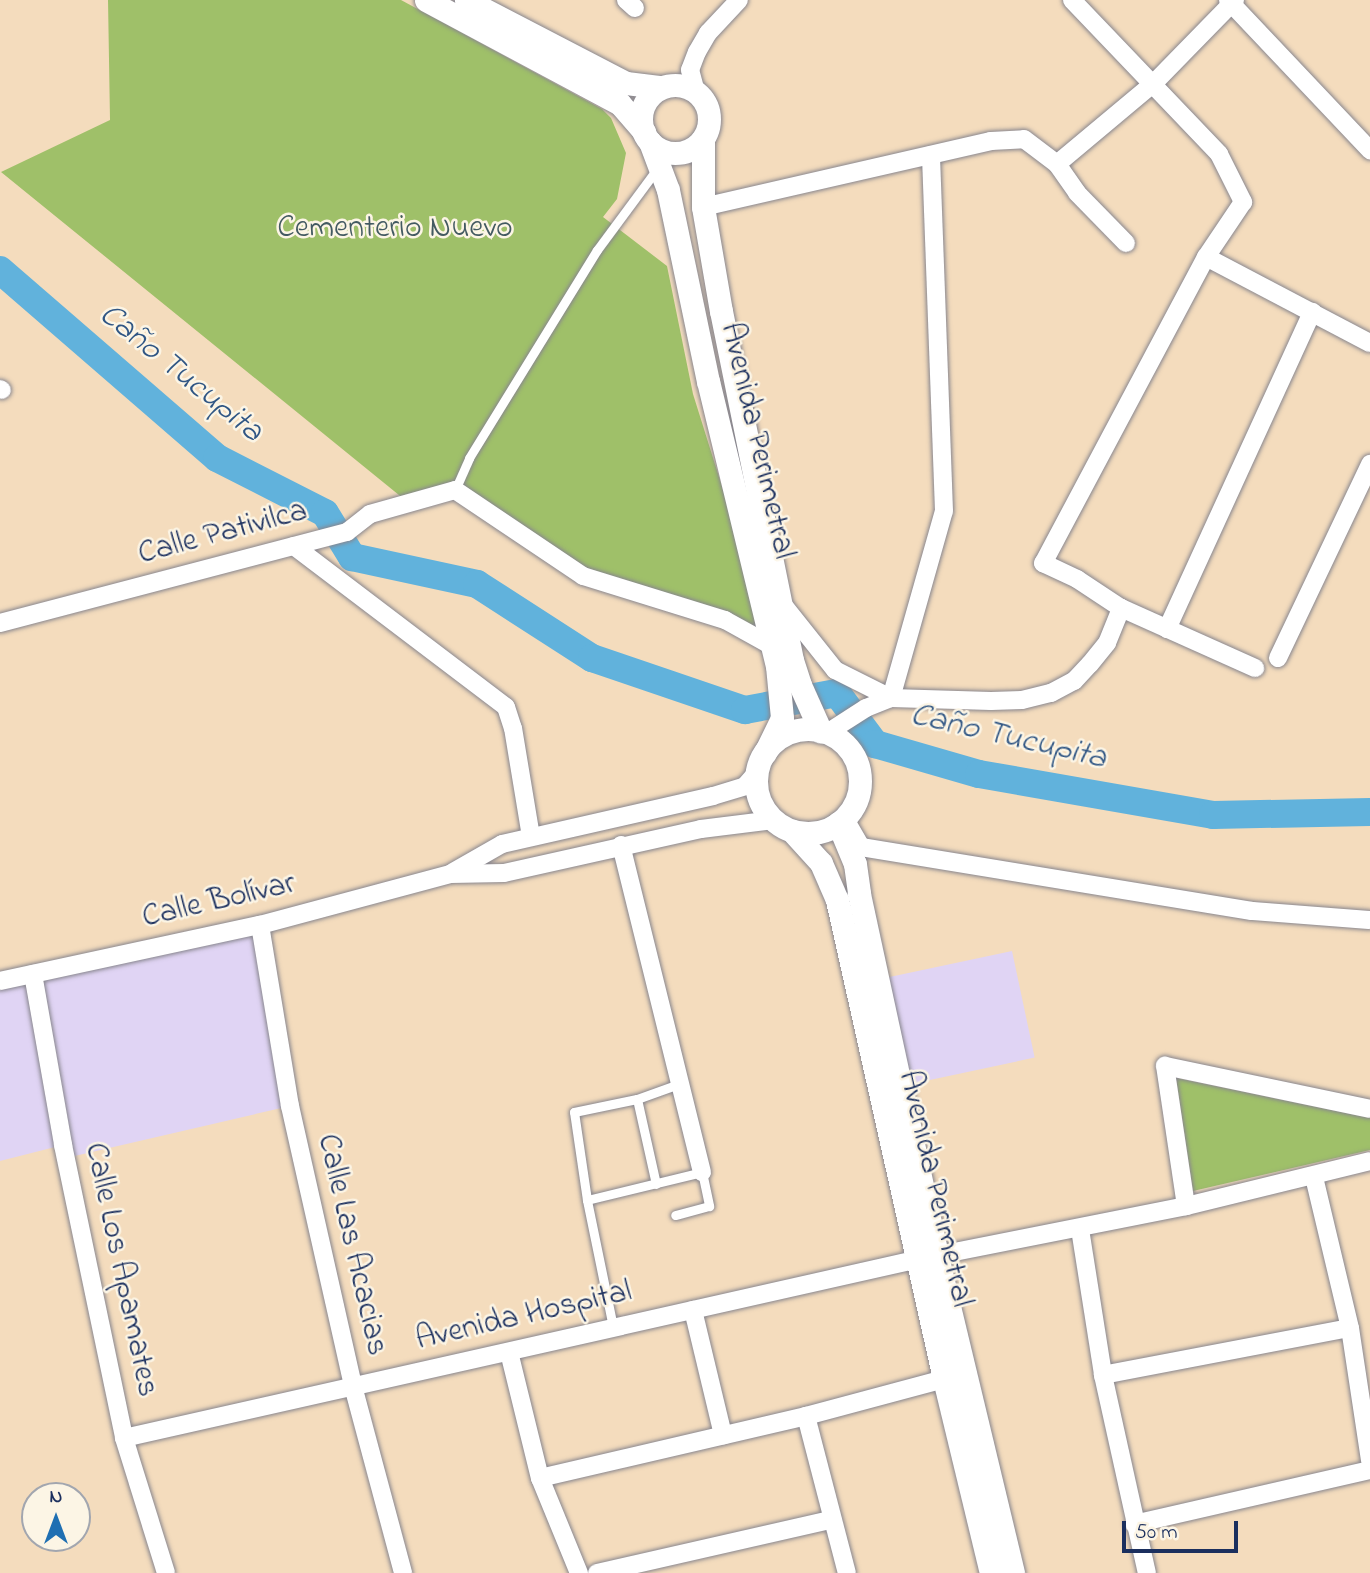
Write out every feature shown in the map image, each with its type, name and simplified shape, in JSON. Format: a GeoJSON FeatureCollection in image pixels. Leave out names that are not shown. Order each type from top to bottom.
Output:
{"type":"FeatureCollection","features":[{"type":"Feature","properties":{"kind":"street","name":"Avenida Perimetral"},"geometry":{"type":"LineString","coordinates":[[426,0],[620,104],[647,137],[668,190],[708,381],[772,646],[787,693],[810,708],[824,732]]}},
{"type":"Feature","properties":{"kind":"street"},"geometry":{"type":"LineString","coordinates":[[466,0],[626,83],[661,87],[685,86],[696,92]]}},
{"type":"Feature","properties":{"kind":"street"},"geometry":{"type":"LineString","coordinates":[[661,87],[644,103],[642,113],[647,137],[673,152],[685,151],[703,139],[709,123],[708,111],[696,92],[690,70],[708,33],[739,0]]}},
{"type":"Feature","properties":{"kind":"street"},"geometry":{"type":"LineString","coordinates":[[1072,0],[1219,154],[1242,202],[1206,257],[1043,563],[1077,579],[1121,608],[1255,668]]}},
{"type":"Feature","properties":{"kind":"street"},"geometry":{"type":"LineString","coordinates":[[1057,164],[1154,83],[1231,1],[1370,150]]}},
{"type":"Feature","properties":{"kind":"street","name":"Avenida Perimetral"},"geometry":{"type":"LineString","coordinates":[[703,139],[703,207],[721,311],[780,602],[787,693],[777,734],[761,762]]}},
{"type":"Feature","properties":{"kind":"street"},"geometry":{"type":"LineString","coordinates":[[703,207],[991,141],[1024,139],[1057,164],[1077,193],[1126,243]]}},
{"type":"Feature","properties":{"kind":"street"},"geometry":{"type":"LineString","coordinates":[[891,698],[944,511],[932,155]]}},
{"type":"Feature","properties":{"kind":"street"},"geometry":{"type":"LineString","coordinates":[[1206,257],[1370,343]]}},
{"type":"Feature","properties":{"kind":"street"},"geometry":{"type":"LineString","coordinates":[[1167,629],[1312,313]]}},
{"type":"Feature","properties":{"kind":"street"},"geometry":{"type":"LineString","coordinates":[[1278,658],[1370,464]]}},
{"type":"Feature","properties":{"kind":"street"},"geometry":{"type":"LineString","coordinates":[[455,490],[583,576],[725,620],[772,646]]}},
{"type":"Feature","properties":{"kind":"street","name":"Calle Pativilca"},"geometry":{"type":"LineString","coordinates":[[0,623],[347,532],[370,514],[455,490]]}},
{"type":"Feature","properties":{"kind":"street"},"geometry":{"type":"LineString","coordinates":[[294,546],[506,707],[513,728],[531,836]]}},
{"type":"Feature","properties":{"kind":"street"},"geometry":{"type":"LineString","coordinates":[[780,602],[835,670],[891,698]]}},
{"type":"Feature","properties":{"kind":"street"},"geometry":{"type":"LineString","coordinates":[[824,732],[849,750],[860,776],[858,794],[841,821],[816,832],[783,825],[759,797],[761,762],[790,733],[824,732],[866,708],[891,698],[991,701],[1023,699],[1051,693],[1074,681],[1090,664],[1107,643],[1121,608]]}},
{"type":"Feature","properties":{"kind":"street","name":"Calle Bolívar"},"geometry":{"type":"LineString","coordinates":[[450,874],[502,844],[713,796],[745,786],[761,762]]}},
{"type":"Feature","properties":{"kind":"street","name":"Avenida Perimetral"},"geometry":{"type":"LineString","coordinates":[[841,821],[855,864],[928,1257],[944,1379],[991,1573]]}},
{"type":"Feature","properties":{"kind":"street"},"geometry":{"type":"LineString","coordinates":[[841,821],[861,847],[1252,911],[1370,920]]}},
{"type":"Feature","properties":{"kind":"street","name":"Calle Bolívar"},"geometry":{"type":"LineString","coordinates":[[0,981],[260,925],[450,874],[504,873],[720,825],[783,825]]}},
{"type":"Feature","properties":{"kind":"street","name":"Avenida Perimetral"},"geometry":{"type":"LineString","coordinates":[[783,825],[821,863],[837,900],[928,1257],[1013,1573]]}},
{"type":"Feature","properties":{"kind":"street"},"geometry":{"type":"LineString","coordinates":[[621,845],[678,1084],[702,1172]]}},
{"type":"Feature","properties":{"kind":"street","name":"Calle Las Acacias"},"geometry":{"type":"LineString","coordinates":[[260,925],[290,1106],[353,1387],[403,1573]]}},
{"type":"Feature","properties":{"kind":"street","name":"Calle Los Apamates"},"geometry":{"type":"LineString","coordinates":[[33,974],[63,1145],[124,1438],[166,1573]]}},
{"type":"Feature","properties":{"kind":"street"},"geometry":{"type":"LineString","coordinates":[[1186,1206],[1165,1066],[1370,1110]]}},
{"type":"Feature","properties":{"kind":"street","name":"Avenida Hospital"},"geometry":{"type":"LineString","coordinates":[[124,1438],[928,1257],[1186,1206],[1314,1177],[1370,1161]]}},
{"type":"Feature","properties":{"kind":"street"},"geometry":{"type":"LineString","coordinates":[[1314,1177],[1363,1373],[1370,1460]]}},
{"type":"Feature","properties":{"kind":"street"},"geometry":{"type":"LineString","coordinates":[[1080,1229],[1103,1375],[1147,1573]]}},
{"type":"Feature","properties":{"kind":"street"},"geometry":{"type":"LineString","coordinates":[[693,1310],[723,1435]]}},
{"type":"Feature","properties":{"kind":"street"},"geometry":{"type":"LineString","coordinates":[[1103,1375],[1350,1328]]}},
{"type":"Feature","properties":{"kind":"street"},"geometry":{"type":"LineString","coordinates":[[509,1352],[540,1478],[579,1573]]}},
{"type":"Feature","properties":{"kind":"street"},"geometry":{"type":"LineString","coordinates":[[540,1478],[806,1416],[944,1379]]}},
{"type":"Feature","properties":{"kind":"street"},"geometry":{"type":"LineString","coordinates":[[806,1416],[847,1573]]}},
{"type":"Feature","properties":{"kind":"street"},"geometry":{"type":"LineString","coordinates":[[1134,1524],[1370,1470]]}},
{"type":"Feature","properties":{"kind":"street"},"geometry":{"type":"LineString","coordinates":[[597,1573],[831,1520]]}},
{"type":"Feature","properties":{"kind":"lane"},"geometry":{"type":"LineString","coordinates":[[455,490],[469,458],[597,250],[646,188],[659,167]]}},
{"type":"Feature","properties":{"kind":"lane"},"geometry":{"type":"LineString","coordinates":[[614,1327],[587,1200],[574,1112],[637,1099],[678,1084]]}},
{"type":"Feature","properties":{"kind":"lane"},"geometry":{"type":"LineString","coordinates":[[637,1099],[656,1184]]}},
{"type":"Feature","properties":{"kind":"lane"},"geometry":{"type":"LineString","coordinates":[[587,1200],[702,1172],[709,1206],[675,1215]]}},
{"type":"Feature","properties":{"kind":"shaded area"},"geometry":{"type":"Polygon","coordinates":[[[260,925],[290,1106],[66,1158],[63,1145],[0,1161],[0,981],[35,976],[260,925]]]}},
{"type":"Feature","properties":{"kind":"shaded area"},"geometry":{"type":"Polygon","coordinates":[[[1012,951],[1035,1058],[902,1086],[879,979],[1012,951]]]}},
{"type":"Feature","properties":{"kind":"green space","name":"Cementerio Nuevo"},"geometry":{"type":"Polygon","coordinates":[[[108,0],[401,0],[602,109],[611,118],[626,153],[617,199],[603,217],[667,266],[693,394],[772,646],[583,576],[455,490],[410,504],[1,172],[110,120],[108,0]]]}},
{"type":"Feature","properties":{"kind":"green space"},"geometry":{"type":"Polygon","coordinates":[[[1176,1078],[1370,1118],[1370,1150],[1193,1191],[1176,1078]]]}},
{"type":"Feature","properties":{"kind":"waterway","name":"Caño Tucupita"},"geometry":{"type":"LineString","coordinates":[[0,270],[217,458],[325,513],[352,557],[477,584],[592,658],[745,710],[837,693],[875,744],[979,774],[1213,815],[1370,812]]}}]}
